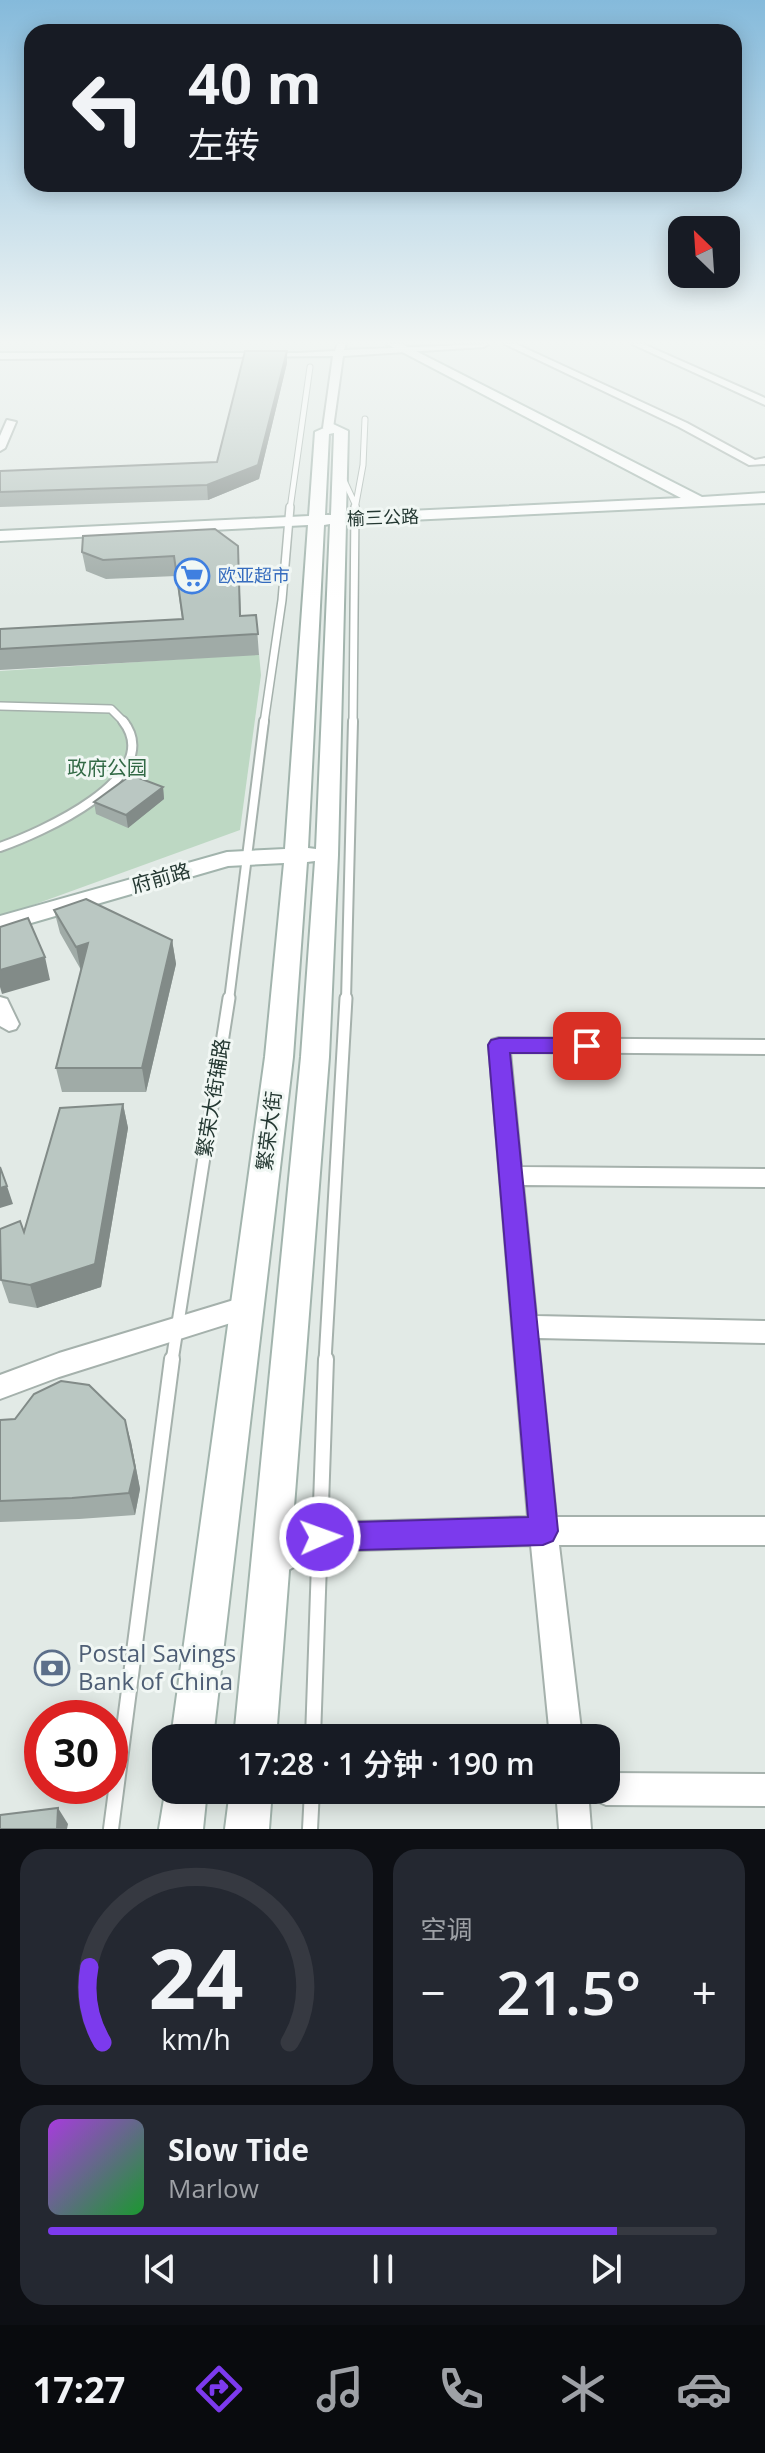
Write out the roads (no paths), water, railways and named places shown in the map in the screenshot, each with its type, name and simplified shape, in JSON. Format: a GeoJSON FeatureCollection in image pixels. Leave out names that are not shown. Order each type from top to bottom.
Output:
{"type":"FeatureCollection","features":[{"type":"Feature","properties":{"kind":"main road"},"geometry":{"type":"LineString","coordinates":[[326,429],[322,432],[339,516]]}},
{"type":"Feature","properties":{"kind":"main road"},"geometry":{"type":"LineString","coordinates":[[334,429],[341,431],[339,516]]}},
{"type":"Feature","properties":{"kind":"main road"},"geometry":{"type":"LineString","coordinates":[[559,429],[694,499]]}},
{"type":"Feature","properties":{"kind":"main road","name":"榆三公路"},"geometry":{"type":"LineString","coordinates":[[0,534],[765,496]]}},
{"type":"Feature","properties":{"kind":"main road","name":"繁荣大街"},"geometry":{"type":"LineString","coordinates":[[194,1724],[279,1057],[296,854],[339,516]]}},
{"type":"Feature","properties":{"kind":"main road","name":"繁荣大街"},"geometry":{"type":"LineString","coordinates":[[256,1724],[315,1057],[327,855],[339,516]]}},
{"type":"Feature","properties":{"kind":"main road","name":"府前路"},"geometry":{"type":"LineString","coordinates":[[0,924],[227,859],[327,855]]}},
{"type":"Feature","properties":{"kind":"main road"},"geometry":{"type":"LineString","coordinates":[[181,1829],[184,1804]]}},
{"type":"Feature","properties":{"kind":"main road"},"geometry":{"type":"LineString","coordinates":[[247,1829],[250,1804]]}},
{"type":"Feature","properties":{"kind":"street"},"geometry":{"type":"LineString","coordinates":[[0,448],[8,429]]}},
{"type":"Feature","properties":{"kind":"street"},"geometry":{"type":"LineString","coordinates":[[691,429],[753,463],[765,461]]}},
{"type":"Feature","properties":{"kind":"street"},"geometry":{"type":"LineString","coordinates":[[0,1004],[9,1024]]}},
{"type":"Feature","properties":{"kind":"street"},"geometry":{"type":"LineString","coordinates":[[564,1724],[523,1327],[499,1045],[765,1047]]}},
{"type":"Feature","properties":{"kind":"street"},"geometry":{"type":"LineString","coordinates":[[511,1176],[765,1178]]}},
{"type":"Feature","properties":{"kind":"street"},"geometry":{"type":"LineString","coordinates":[[0,1387],[247,1307]]}},
{"type":"Feature","properties":{"kind":"street"},"geometry":{"type":"LineString","coordinates":[[523,1327],[765,1332]]}},
{"type":"Feature","properties":{"kind":"street"},"geometry":{"type":"LineString","coordinates":[[270,1566],[320,1537],[543,1531],[765,1531]]}},
{"type":"Feature","properties":{"kind":"street"},"geometry":{"type":"LineString","coordinates":[[620,1789],[765,1790]]}},
{"type":"Feature","properties":{"kind":"street"},"geometry":{"type":"LineString","coordinates":[[573,1804],[575,1829]]}},
{"type":"Feature","properties":{"kind":"lane","name":"繁荣大街辅路"},"geometry":{"type":"LineString","coordinates":[[111,1829],[176,1328],[236,957],[301,429]]}},
{"type":"Feature","properties":{"kind":"lane"},"geometry":{"type":"LineString","coordinates":[[313,1724],[324,1387],[346,993],[356,607],[339,516],[363,465],[365,429]]}},
{"type":"Feature","properties":{"kind":"lane"},"geometry":{"type":"LineString","coordinates":[[0,706],[111,709],[128,726],[132,740],[127,767],[94,800],[54,827],[0,847]]}},
{"type":"Feature","properties":{"kind":"lane"},"geometry":{"type":"LineString","coordinates":[[310,1829],[311,1804]]}},
{"type":"Feature","properties":{"kind":"place","name":"欧亚超市"},"geometry":{"type":"Point","coordinates":[192,576]}},
{"type":"Feature","properties":{"kind":"place","name":"Postal Savings Bank of China"},"geometry":{"type":"Point","coordinates":[52,1668]}},
{"type":"Feature","properties":{"kind":"park label","name":"政府公园"},"geometry":{"type":"Point","coordinates":[107,768]}}]}
